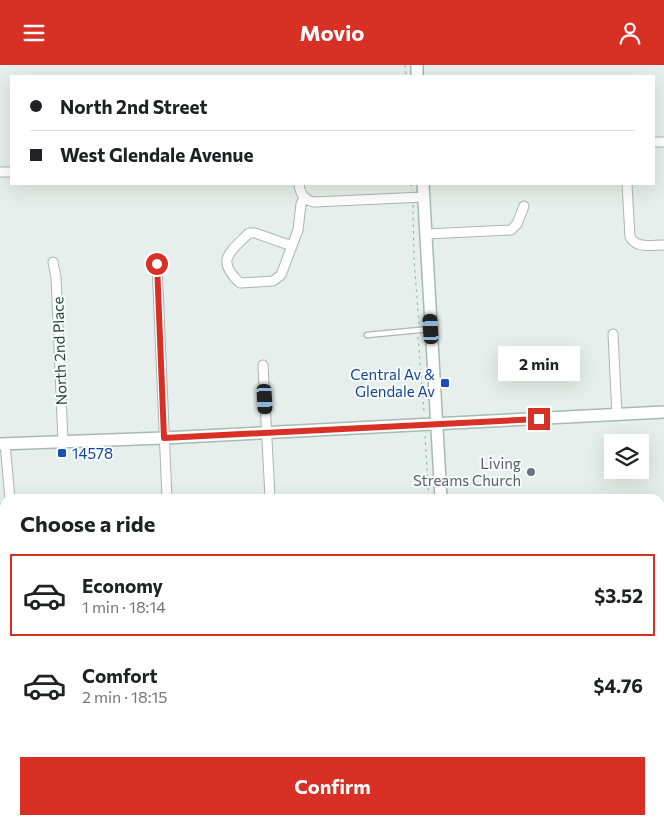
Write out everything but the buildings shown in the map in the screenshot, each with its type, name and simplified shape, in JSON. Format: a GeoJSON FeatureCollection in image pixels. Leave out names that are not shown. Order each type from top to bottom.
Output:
{"type":"FeatureCollection","features":[{"type":"Feature","properties":{"kind":"main road"},"geometry":{"type":"LineString","coordinates":[[423,185],[418,197],[426,234],[441,494]]}},
{"type":"Feature","properties":{"kind":"main road"},"geometry":{"type":"LineString","coordinates":[[2,444],[164,438],[664,412]]}},
{"type":"Feature","properties":{"kind":"street"},"geometry":{"type":"LineString","coordinates":[[299,185],[304,197],[316,202],[418,197]]}},
{"type":"Feature","properties":{"kind":"street"},"geometry":{"type":"LineString","coordinates":[[627,185],[630,237],[634,243],[641,246],[664,245]]}},
{"type":"Feature","properties":{"kind":"street"},"geometry":{"type":"LineString","coordinates":[[292,246],[255,233],[249,233],[229,253],[226,259],[226,266],[231,275],[240,283],[273,281],[281,275],[292,246],[298,230],[301,204],[304,197]]}},
{"type":"Feature","properties":{"kind":"street"},"geometry":{"type":"LineString","coordinates":[[426,234],[511,230],[517,224],[524,207]]}},
{"type":"Feature","properties":{"kind":"street","name":"North 2nd Place"},"geometry":{"type":"LineString","coordinates":[[53,262],[56,277],[63,441]]}},
{"type":"Feature","properties":{"kind":"street"},"geometry":{"type":"LineString","coordinates":[[157,264],[167,494]]}},
{"type":"Feature","properties":{"kind":"street"},"geometry":{"type":"LineString","coordinates":[[613,334],[617,415]]}},
{"type":"Feature","properties":{"kind":"street"},"geometry":{"type":"LineString","coordinates":[[264,365],[270,494]]}},
{"type":"Feature","properties":{"kind":"street"},"geometry":{"type":"LineString","coordinates":[[2,444],[9,494]]}},
{"type":"Feature","properties":{"kind":"lane"},"geometry":{"type":"LineString","coordinates":[[367,335],[431,329]]}},
{"type":"Feature","properties":{"kind":"path"},"geometry":{"type":"LineString","coordinates":[[412,185],[418,197],[414,259],[424,411]]}},
{"type":"Feature","properties":{"kind":"path"},"geometry":{"type":"LineString","coordinates":[[425,436],[429,494]]}},
{"type":"Feature","properties":{"kind":"place","name":"Central Av & Glendale Av"},"geometry":{"type":"Point","coordinates":[445,383]}},
{"type":"Feature","properties":{"kind":"place","name":"14578"},"geometry":{"type":"Point","coordinates":[62,453]}},
{"type":"Feature","properties":{"kind":"place","name":"Living Streams Church"},"geometry":{"type":"Point","coordinates":[531,472]}},
{"type":"Feature","properties":{"kind":"route"},"geometry":{"type":"LineString","coordinates":[[157,264],[164,438],[539,419]]}}]}
